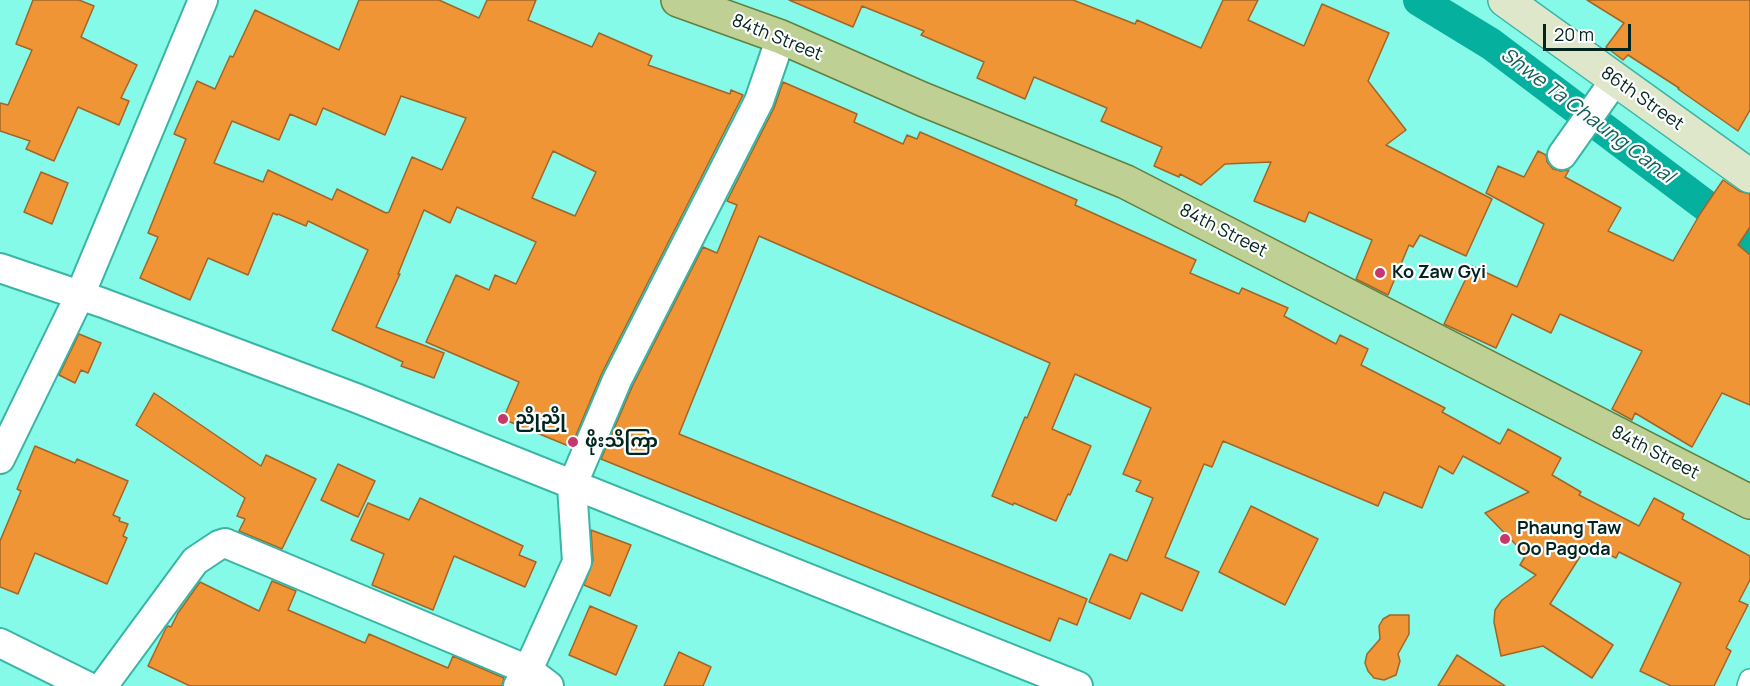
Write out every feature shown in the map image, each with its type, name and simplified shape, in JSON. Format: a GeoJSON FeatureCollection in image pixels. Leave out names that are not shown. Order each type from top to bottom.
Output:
{"type":"FeatureCollection","features":[{"type":"Feature","properties":{"kind":"main road","name":"84th Street"},"geometry":{"type":"LineString","coordinates":[[678,0],[781,37],[922,99],[1126,182],[1750,502]]}},
{"type":"Feature","properties":{"kind":"main road","name":"86th Street"},"geometry":{"type":"LineString","coordinates":[[1505,0],[1606,92],[1750,176]]}},
{"type":"Feature","properties":{"kind":"street"},"geometry":{"type":"LineString","coordinates":[[0,459],[80,295],[204,0]]}},
{"type":"Feature","properties":{"kind":"street"},"geometry":{"type":"LineString","coordinates":[[103,686],[195,561],[219,544],[225,543],[532,681],[576,562],[572,486],[617,380],[759,101],[781,37]]}},
{"type":"Feature","properties":{"kind":"street"},"geometry":{"type":"LineString","coordinates":[[1562,155],[1606,92]]}},
{"type":"Feature","properties":{"kind":"street"},"geometry":{"type":"LineString","coordinates":[[0,268],[80,295],[356,398],[1077,686]]}},
{"type":"Feature","properties":{"kind":"street"},"geometry":{"type":"LineString","coordinates":[[0,643],[87,686]]}},
{"type":"Feature","properties":{"kind":"street"},"geometry":{"type":"LineString","coordinates":[[1748,686],[1750,680]]}},
{"type":"Feature","properties":{"kind":"building"},"geometry":{"type":"Polygon","coordinates":[[[33,0],[79,0],[94,6],[81,37],[137,65],[121,98],[129,101],[119,125],[78,107],[54,161],[26,149],[30,141],[0,131],[0,103],[8,105],[32,50],[16,44],[33,0]]]}},
{"type":"Feature","properties":{"kind":"building"},"geometry":{"type":"Polygon","coordinates":[[[359,0],[439,0],[479,18],[487,0],[536,0],[528,20],[592,47],[599,33],[652,56],[648,65],[730,94],[731,90],[743,95],[602,373],[571,447],[503,419],[519,382],[426,342],[456,275],[489,290],[495,275],[516,284],[536,242],[457,207],[450,223],[424,210],[398,274],[400,274],[376,327],[444,353],[434,378],[401,366],[403,362],[332,330],[368,250],[308,221],[306,226],[273,213],[248,275],[208,258],[190,300],[140,278],[158,237],[148,233],[186,139],[174,134],[197,81],[215,89],[255,10],[339,50],[359,0]],[[401,96],[385,135],[323,108],[316,125],[290,114],[279,140],[232,121],[214,163],[263,182],[268,170],[332,200],[337,189],[386,213],[389,212],[412,157],[442,170],[466,118],[401,96]],[[553,151],[532,198],[575,216],[596,172],[553,151]]]}},
{"type":"Feature","properties":{"kind":"building"},"geometry":{"type":"Polygon","coordinates":[[[789,0],[1073,0],[1135,24],[1137,20],[1201,48],[1223,0],[1258,0],[1248,20],[1304,46],[1322,4],[1389,33],[1368,81],[1406,130],[1386,145],[1492,199],[1466,256],[1420,235],[1413,247],[1409,245],[1388,295],[1356,279],[1372,240],[1309,212],[1305,222],[1254,201],[1271,162],[1225,164],[1201,185],[1180,174],[1179,177],[1154,166],[1162,147],[1101,121],[1107,108],[1034,77],[1025,99],[977,78],[984,62],[921,35],[924,31],[862,6],[853,27],[789,0]]]}},
{"type":"Feature","properties":{"kind":"building"},"geometry":{"type":"Polygon","coordinates":[[[1587,0],[1750,0],[1750,110],[1738,131],[1679,88],[1628,55],[1623,60],[1606,47],[1624,23],[1587,0]]]}},
{"type":"Feature","properties":{"kind":"building"},"geometry":{"type":"Polygon","coordinates":[[[783,82],[857,114],[854,122],[903,144],[907,135],[917,139],[920,132],[1077,200],[1075,205],[1196,260],[1190,273],[1239,294],[1242,288],[1288,308],[1284,316],[1336,344],[1340,335],[1368,349],[1361,365],[1445,408],[1442,412],[1500,444],[1508,429],[1561,458],[1552,475],[1581,492],[1579,495],[1639,526],[1654,498],[1684,514],[1682,519],[1750,556],[1750,580],[1739,601],[1748,605],[1726,648],[1731,651],[1714,686],[1671,686],[1640,671],[1681,583],[1619,552],[1616,558],[1588,544],[1550,604],[1613,645],[1592,678],[1543,646],[1501,656],[1494,622],[1495,610],[1502,600],[1536,575],[1520,565],[1526,555],[1485,513],[1529,492],[1463,456],[1453,474],[1439,466],[1422,508],[1384,492],[1378,506],[1223,441],[1212,467],[1204,464],[1165,557],[1199,572],[1182,611],[1141,593],[1130,619],[1089,602],[1110,554],[1127,561],[1153,498],[1136,491],[1141,481],[1123,474],[1151,408],[1075,374],[1052,429],[1091,446],[1056,521],[992,496],[1050,363],[759,236],[679,434],[1087,599],[1077,625],[1059,618],[1050,641],[601,459],[632,387],[703,247],[717,253],[737,205],[727,201],[774,108],[783,82]]]}},
{"type":"Feature","properties":{"kind":"building"},"geometry":{"type":"Polygon","coordinates":[[[1538,151],[1546,155],[1547,162],[1553,169],[1569,170],[1565,177],[1621,208],[1608,231],[1673,261],[1723,180],[1739,191],[1750,194],[1750,227],[1738,245],[1750,255],[1750,405],[1722,393],[1692,447],[1635,413],[1632,420],[1612,409],[1642,351],[1560,314],[1551,333],[1512,314],[1496,348],[1444,324],[1472,266],[1517,287],[1544,224],[1486,193],[1498,166],[1524,177],[1538,151]]]}},
{"type":"Feature","properties":{"kind":"building"},"geometry":{"type":"Polygon","coordinates":[[[41,172],[68,183],[52,224],[24,212],[41,172]]]}},
{"type":"Feature","properties":{"kind":"building"},"geometry":{"type":"Polygon","coordinates":[[[79,334],[101,343],[88,373],[81,370],[75,383],[59,375],[79,334]]]}},
{"type":"Feature","properties":{"kind":"building"},"geometry":{"type":"Polygon","coordinates":[[[154,393],[261,466],[266,455],[316,479],[282,549],[239,531],[245,519],[237,516],[245,498],[136,425],[154,393]]]}},
{"type":"Feature","properties":{"kind":"building"},"geometry":{"type":"Polygon","coordinates":[[[35,446],[75,463],[77,459],[128,481],[113,515],[120,518],[119,521],[128,524],[123,536],[127,538],[107,584],[35,553],[18,594],[0,587],[0,541],[21,491],[17,489],[35,446]]]}},
{"type":"Feature","properties":{"kind":"building"},"geometry":{"type":"Polygon","coordinates":[[[338,464],[375,481],[358,517],[321,500],[338,464]]]}},
{"type":"Feature","properties":{"kind":"building"},"geometry":{"type":"Polygon","coordinates":[[[420,498],[523,546],[519,555],[536,562],[525,587],[454,556],[433,610],[372,585],[384,554],[351,540],[368,503],[409,520],[420,498]]]}},
{"type":"Feature","properties":{"kind":"building"},"geometry":{"type":"Polygon","coordinates":[[[1251,506],[1318,539],[1285,605],[1219,572],[1251,506]]]}},
{"type":"Feature","properties":{"kind":"building"},"geometry":{"type":"Polygon","coordinates":[[[591,530],[631,545],[610,596],[584,585],[593,561],[591,530]]]}},
{"type":"Feature","properties":{"kind":"building"},"geometry":{"type":"Polygon","coordinates":[[[272,581],[296,591],[288,610],[365,643],[369,634],[448,668],[453,656],[504,678],[502,686],[190,686],[148,666],[166,628],[171,627],[200,582],[259,611],[272,581]]]}},
{"type":"Feature","properties":{"kind":"building"},"geometry":{"type":"Polygon","coordinates":[[[590,606],[637,626],[616,675],[569,655],[590,606]]]}},
{"type":"Feature","properties":{"kind":"building"},"geometry":{"type":"Polygon","coordinates":[[[1390,615],[1409,615],[1409,634],[1398,654],[1400,661],[1396,675],[1384,680],[1374,678],[1365,663],[1367,654],[1380,639],[1379,626],[1383,619],[1390,615]]]}},
{"type":"Feature","properties":{"kind":"building"},"geometry":{"type":"Polygon","coordinates":[[[679,652],[711,667],[703,686],[664,686],[679,652]]]}},
{"type":"Feature","properties":{"kind":"building"},"geometry":{"type":"Polygon","coordinates":[[[1457,655],[1505,686],[1438,686],[1457,655]]]}},
{"type":"Feature","properties":{"kind":"waterway","name":"Shwe Ta Chaung Canal"},"geometry":{"type":"LineString","coordinates":[[1419,0],[1491,44],[1750,239]]}},
{"type":"Feature","properties":{"kind":"place","name":"Ko Zaw Gyi"},"geometry":{"type":"Point","coordinates":[1380,273]}},
{"type":"Feature","properties":{"kind":"place","name":"ညိုညို"},"geometry":{"type":"Point","coordinates":[503,419]}},
{"type":"Feature","properties":{"kind":"place","name":"ဖိုးသိကြာ"},"geometry":{"type":"Point","coordinates":[573,442]}},
{"type":"Feature","properties":{"kind":"place","name":"Phaung Taw Oo Pagoda"},"geometry":{"type":"Point","coordinates":[1505,539]}}]}
